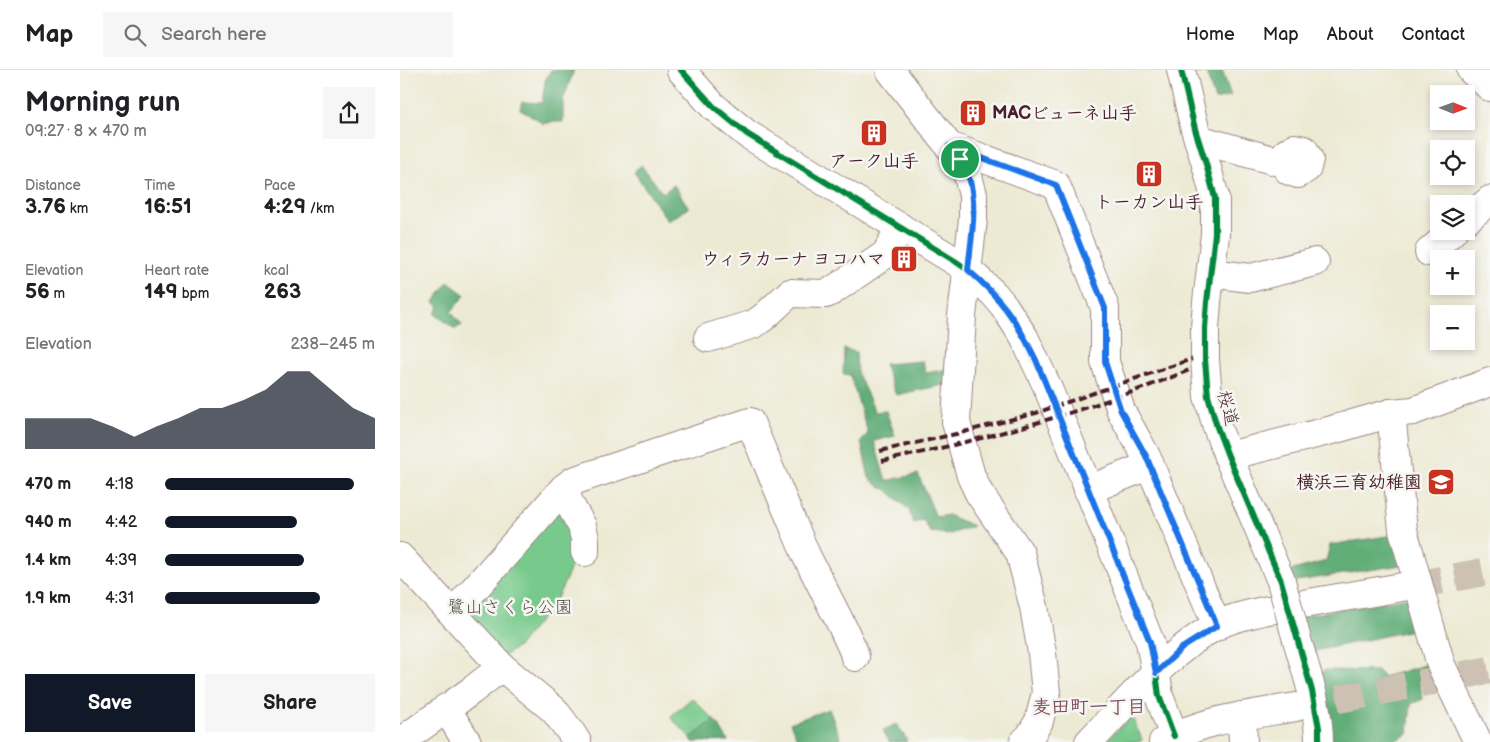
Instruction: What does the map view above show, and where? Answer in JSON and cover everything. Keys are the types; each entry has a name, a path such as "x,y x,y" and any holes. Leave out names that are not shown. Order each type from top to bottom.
{"street":[{"path":"681,70 713,106 747,134 968,270 1004,306 1024,337 1047,386 1150,642 1168,739 1197,726 1220,720 1243,729 1296,707"},
{"path":"890,70 960,159 967,172 973,195 973,219 961,326 956,422 971,476 979,493 1020,553 1034,607 1042,653 1046,693 1039,721 1024,742"},
{"name":"桜道","path":"1181,70 1215,198 1215,234 1205,328 1207,387 1210,406 1228,456 1281,581 1312,691 1319,728 1319,742"},
{"path":"1471,70 1490,87"},
{"path":"1198,139 1283,163"},
{"path":"949,146 1056,185 1105,308 1105,362 1121,411 1150,465 1217,626"},
{"path":"1475,212 1490,200"},
{"path":"708,338 754,324 764,318 790,293 826,294 832,291 886,254 900,227"},
{"path":"1429,252 1443,240"},
{"path":"1211,273 1250,278 1315,262"},
{"path":"1228,456 1392,413 1413,411 1490,382"},
{"path":"1392,413 1403,530 1441,666 1478,742"},
{"path":"453,613 564,488 573,481 750,422 806,555 842,626 855,657"},
{"path":"1088,490 1150,465"},
{"path":"564,488 570,505 582,526 585,552"},
{"path":"400,557 502,667 554,710 577,742"},
{"path":"1089,742 1182,648 1217,626 1239,617 1263,611 1414,585"},
{"path":"400,742 502,667"},
{"path":"446,708 467,742"}],"green space":[{"path":"551,70 574,70 563,100 563,122 542,124 520,109 522,102 542,103 545,81"},
{"path":"1192,70 1222,70 1231,96 1215,100 1206,72 1193,74"},
{"path":"641,165 663,193 674,185 689,208 668,221 634,172"},
{"path":"448,282 465,295 451,312 462,325 455,329 435,314 439,307 434,302"},
{"path":"844,349 856,352 857,372 875,412 886,411 895,436 874,441 886,481 918,474 936,517 948,515 973,526 947,535 930,532 923,520 913,523 909,510 886,489 881,488 869,478 861,442 868,433 850,375 843,374"},
{"path":"923,361 925,373 949,369 948,384 896,395 884,364"},
{"name":"鷺山さくら公園","path":"566,507 576,553 567,577 556,600 519,646 502,657 464,617 546,517"},
{"path":"1400,534 1408,564 1290,582 1286,572 1326,561 1330,545"},
{"path":"1416,596 1421,613 1412,630 1306,653 1297,617"},
{"path":"1435,662 1439,674 1419,680 1423,699 1411,704 1408,734 1392,742 1325,739 1315,681 1324,670 1377,671 1384,677"},
{"path":"692,698 714,720 691,738 670,717"},
{"path":"829,709 842,742 799,742 790,723"},
{"path":"1132,716 1142,740 1138,742 1105,742"},
{"path":"714,720 728,741 693,742 691,738"},
{"path":"896,724 907,742 889,742 883,730"}],"tunnel":[{"path":"1414,585 1490,571"},
{"path":"1296,707 1490,670"}],"railway":[{"path":"880,451 1036,413 1192,359"},
{"path":"882,461 961,443 1039,422 1116,398 1192,369"}],"cycle path":[{"path":"681,70 713,106 747,134 955,261 968,270 1004,306 1024,337 1047,386 1150,642 1159,696 1174,736"},
{"path":"1181,70 1195,129 1215,198 1215,234 1205,328 1208,396 1228,456 1281,581 1312,691 1319,728 1319,742"}],"place":[{"name":"MACビューネ山手","path":"973,113"},
{"name":"アーク山手","path":"874,133"},
{"name":"トーカン山手","path":"1149,174"},
{"name":"ウィラカーナ ヨコハマ","path":"904,259"},
{"name":"横浜三育幼稚園","path":"1441,482"}],"district":[{"name":"麦田町一丁目","path":"1089,706"}],"route":[{"path":"949,146 1056,185 1105,308 1105,362 1121,411 1146,456 1217,626 1182,648 1156,673 1150,642 1036,360 1004,306 968,270 973,219 973,195 967,172 960,159 949,146"}]}
